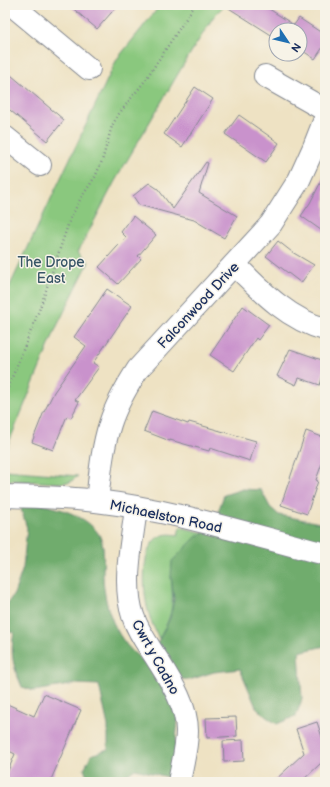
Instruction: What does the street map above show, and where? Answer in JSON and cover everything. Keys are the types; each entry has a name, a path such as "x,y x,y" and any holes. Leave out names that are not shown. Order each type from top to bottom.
{"street":[{"path":"12,5 89,69"},
{"path":"265,76 325,110"},
{"name":"Falconwood Drive","path":"97,501 105,439 128,384 138,369 268,229 285,205 299,180 325,119"},
{"path":"5,137 40,165"},
{"path":"235,265 281,307 295,316 325,329"},
{"name":"Michaelston Road","path":"5,496 97,501 175,515 325,554"},
{"name":"Cwrt y Cadno","path":"136,508 129,568 128,585 130,601 133,616 141,634 172,684 185,717 187,730 186,745 179,782"}],"path":[{"path":"5,395 40,308 70,219 81,198 95,177 102,161 112,126 118,115 144,82 195,5"}],"green space":[{"name":"The Drope East","path":"154,5 225,5 214,16 185,62 115,181 78,252 89,262 57,326 5,452 5,296 117,59 158,8"},
{"path":"5,470 78,476 70,482 59,483 5,480"},
{"path":"243,489 261,490 270,507 279,515 325,524 325,646 299,652 302,699 296,716 277,724 265,716 256,707 240,669 214,672 189,680 178,678 178,720 172,778 135,769 117,782 89,782 84,769 91,755 108,749 108,726 99,685 75,684 34,691 22,687 16,673 12,654 14,632 5,633 5,607 14,594 23,568 27,528 21,509 27,502 46,505 66,511 84,520 98,533 101,537 103,548 104,589 111,616 116,628 132,651 142,660 154,667 157,644 170,618 174,599 171,577 172,561 196,537 212,529 224,495"},
{"path":"180,527 204,533 171,577 172,602 170,616 159,639 151,621 145,596 145,563 148,552 157,538 170,534 178,535"}],"building":[{"path":"69,5 118,5 97,29"},
{"path":"224,5 263,5 289,22 268,22 268,33"},
{"path":"299,18 305,22 296,22"},
{"path":"308,24 325,35 325,44 315,59 308,54"},
{"path":"5,70 64,120 47,141 5,106"},
{"path":"195,87 213,99 182,147 164,134"},
{"path":"239,115 279,143 266,162 225,134"},
{"path":"206,162 208,163 199,193 237,216 224,238 194,220 139,205 133,196 149,183 158,189 173,209"},
{"path":"325,174 325,233 301,216 310,203"},
{"path":"133,216 156,235 138,256 141,259 118,284 99,267 126,237 121,232"},
{"path":"278,241 292,252 314,265 301,283 266,256"},
{"path":"107,289 132,306 93,363 99,367 75,400 79,402 71,418 67,416 53,450 32,442 43,414 54,392 86,346 74,337"},
{"path":"243,306 269,325 258,340 256,338 234,371 210,355"},
{"path":"290,349 325,361 325,368 320,385 299,378 296,385 277,376"},
{"path":"152,411 188,424 189,422 256,441 250,461 210,448 209,451 170,441 144,431"},
{"path":"306,431 325,438 325,455 316,480 318,481 307,514 281,505"},
{"path":"44,694 81,710 50,782 5,782 5,778 15,754 5,749 5,703 34,716"},
{"path":"236,717 237,736 207,738 206,718"},
{"path":"317,722 325,746 325,761 301,782 273,782 304,753 296,729"},
{"path":"243,740 244,761 224,762 223,741"}]}
